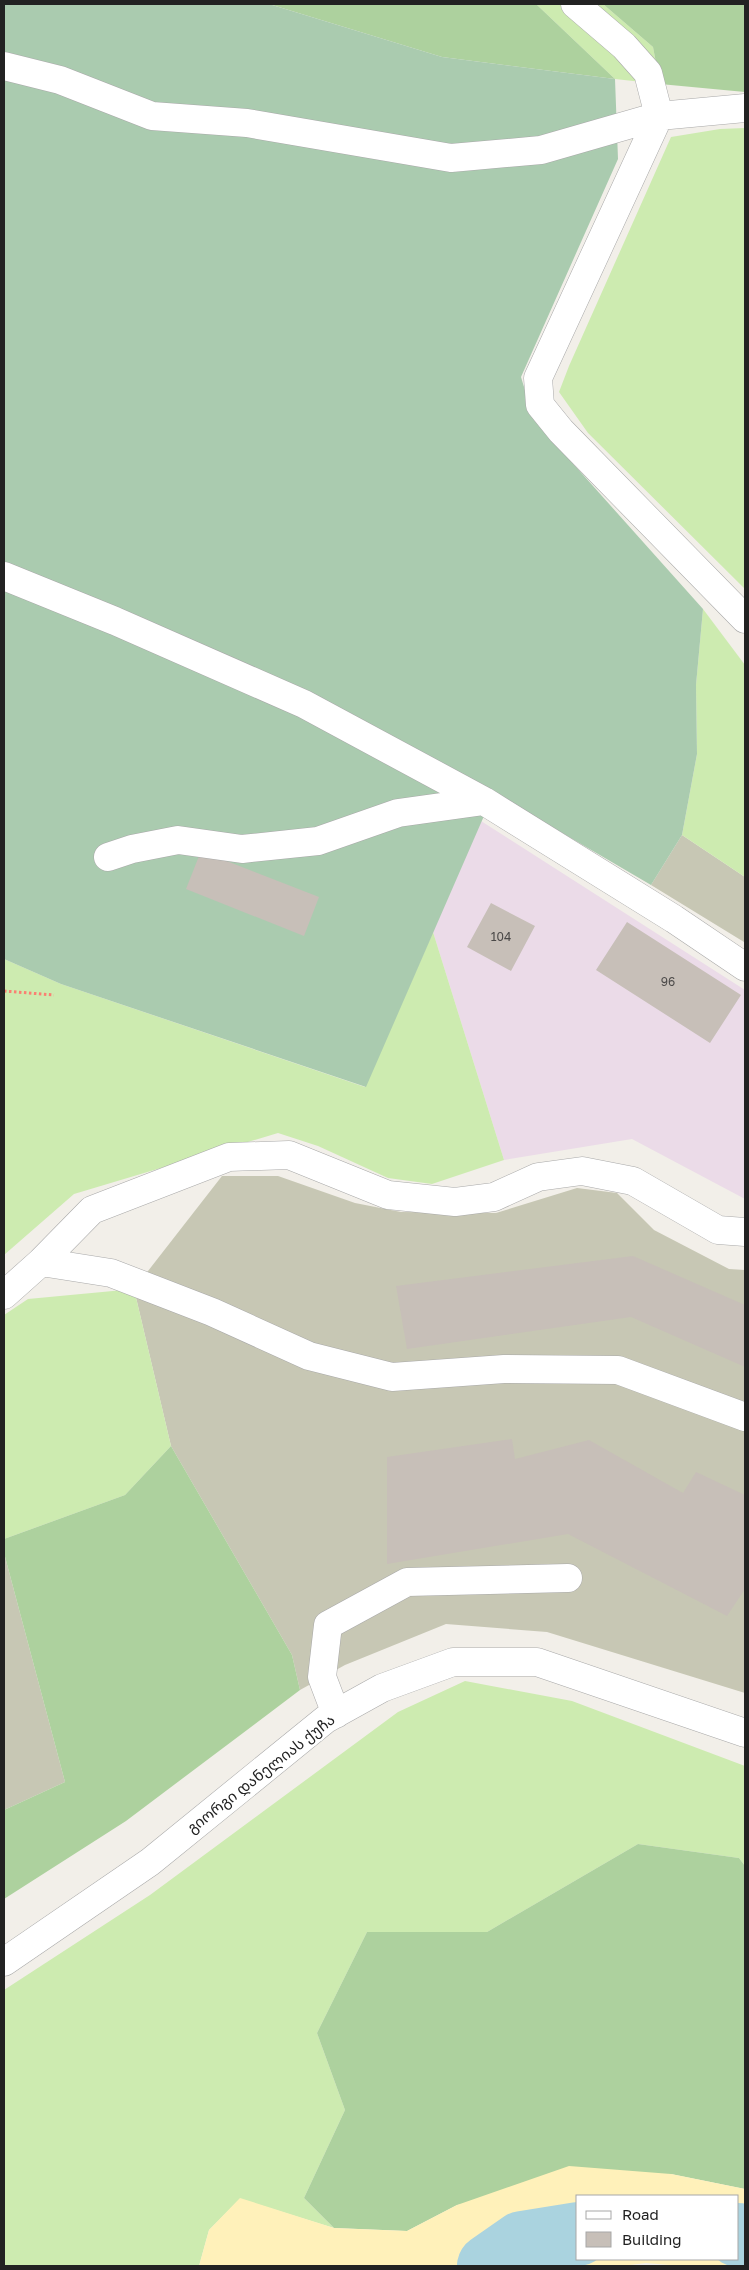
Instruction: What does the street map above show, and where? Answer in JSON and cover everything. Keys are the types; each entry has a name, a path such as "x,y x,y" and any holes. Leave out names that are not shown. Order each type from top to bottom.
{"street":[{"path":"575,4 624,46 648,73 659,116 538,378 540,405 561,430 745,619"},
{"path":"4,66 60,80 152,116 247,123 451,158 541,150 659,116 745,108"},
{"path":"4,576 115,621 304,704 484,801 674,919 745,967"},
{"path":"108,857 132,849 178,840 242,849 318,841 398,813 484,801"},
{"path":"4,1295 41,1262 92,1210 229,1157 289,1155 388,1195 455,1202 494,1197 538,1177 582,1171 633,1181 718,1230 745,1232"},
{"path":"41,1262 111,1273 212,1312 309,1356 392,1377 504,1369 618,1370 745,1417"},
{"path":"336,1714 322,1677 328,1625 407,1582 568,1578"},
{"name":"გიორგი დანელიას ქუჩა","path":"4,1962 150,1862 326,1720 382,1688 453,1662 537,1662 745,1733"}],"path":[{"path":"4,991 54,995"}],"shaded area":[{"path":"481,821 745,990 745,1199 632,1139 504,1160 433,932"},
{"path":"682,835 745,877 744,942 651,885"},
{"path":"222,1176 278,1176 355,1203 401,1212 496,1213 577,1188 617,1193 654,1230 729,1269 745,1270 745,1693 547,1632 446,1624 345,1665 300,1690 292,1655 171,1446 134,1289"},
{"path":"4,1553 65,1782 4,1810"}],"green space":[{"path":"4,4 269,4 442,57 615,79 618,159 521,377 534,420 703,609 696,685 697,754 682,835 651,885 494,793 366,1087 61,984 4,959"},
{"path":"269,4 536,4 615,79 442,57"},
{"path":"536,4 603,4 653,47 660,84 615,79"},
{"path":"603,4 745,4 745,92 660,84 653,47"},
{"path":"745,128 745,589 588,433 559,392 671,137 720,129"},
{"path":"703,609 745,665 745,877 682,835 697,754 696,685"},
{"path":"433,932 504,1160 432,1184 388,1178 318,1146 278,1133 74,1194 4,1255 4,959 61,984 365,1087"},
{"path":"134,1289 171,1446 125,1495 4,1539 4,1315 28,1299"},
{"path":"171,1446 292,1655 300,1690 126,1821 4,1899 4,1810 65,1782 4,1553 4,1539 125,1495"},
{"path":"465,1681 572,1701 745,1766 745,1866 739,1858 638,1844 487,1932 367,1932 317,2033 345,2110 304,2198 334,2228 240,2199 209,2230 199,2266 4,2266 4,1990 150,1895 398,1712"},
{"path":"638,1844 739,1858 745,1866 745,2189 671,2174 457,2205 407,2231 334,2228 304,2198 345,2110 317,2033 367,1932 487,1932"}],"sand":[{"path":"569,2166 671,2174 745,2189 745,2266 681,2266 646,2263 622,2266 199,2266 209,2230 240,2198 334,2228 407,2231 457,2205"}],"building":[{"path":"201,851 319,897 304,936 186,889"},
{"path":"491,903 535,926 511,971 467,947"},
{"path":"627,922 741,995 710,1043 596,970"},
{"path":"633,1256 745,1305 745,1367 631,1317 407,1349 396,1286"},
{"path":"512,1439 515,1459 589,1440 683,1493 696,1472 745,1495 745,1589 727,1616 568,1534 387,1564 387,1457"}],"waterway":[{"path":"489,2266 522,2243 576,2234"},
{"path":"739,2235 745,2236"}]}
